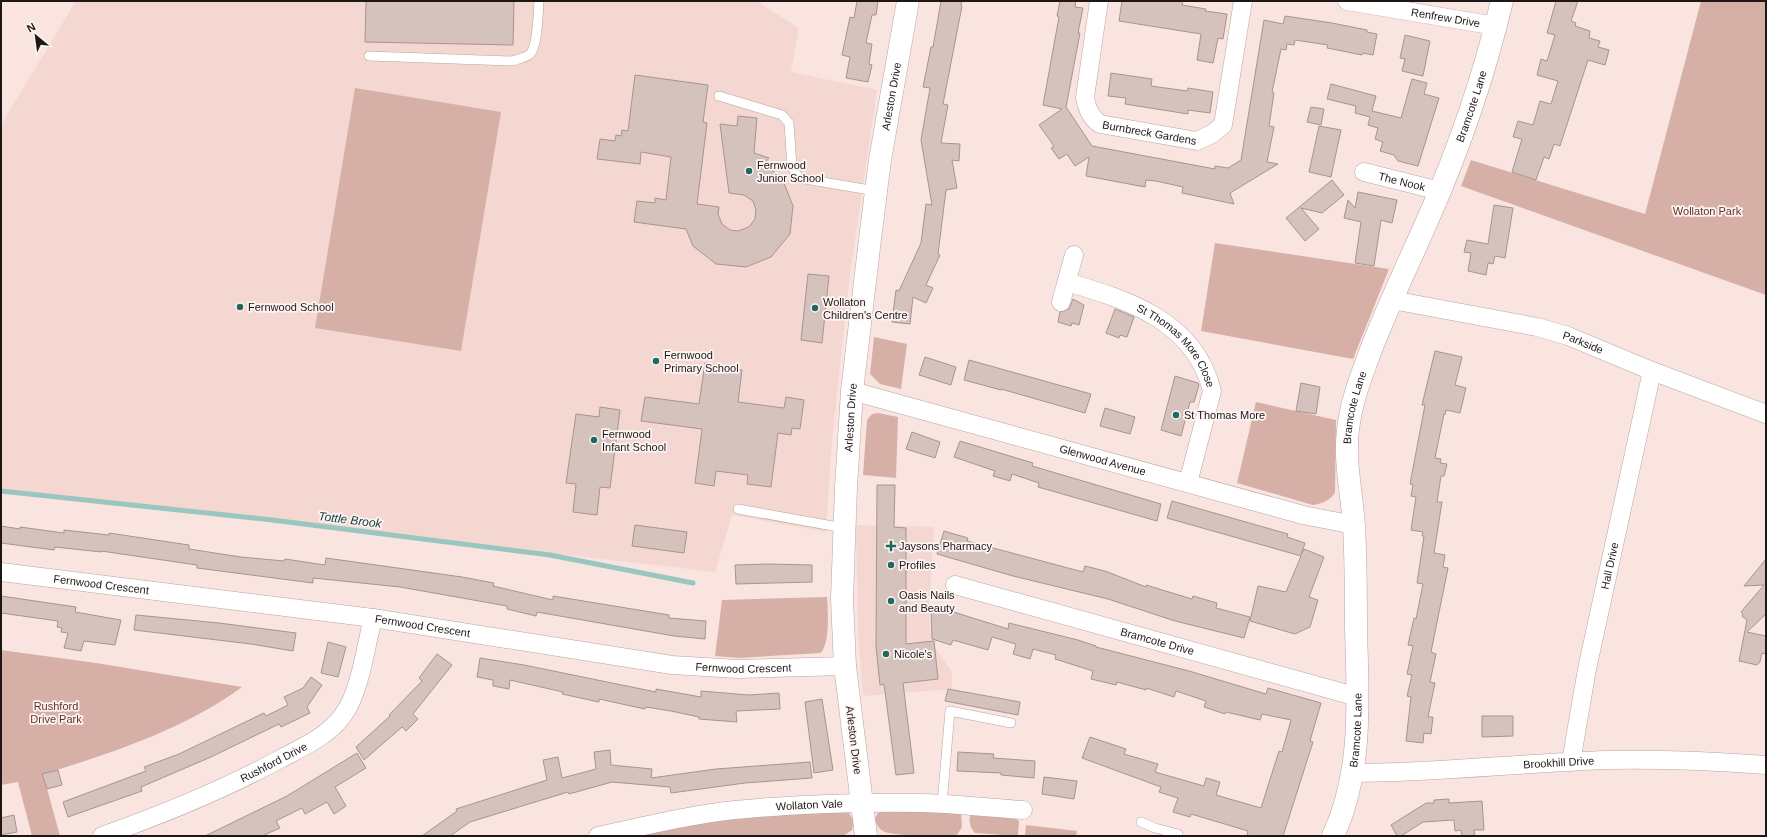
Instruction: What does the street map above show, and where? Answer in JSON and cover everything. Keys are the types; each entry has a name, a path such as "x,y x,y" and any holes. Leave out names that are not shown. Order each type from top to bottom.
{"street":[{"name":"Arleston Drive","path":"866,836 845,666 842,599 844,528 852,391 876,191 908,1"},
{"name":"Burnbreck Gardens","path":"1099,1 1085,97 1086,106 1094,120 1100,124 1197,141 1212,134 1223,125 1243,1"},
{"name":"Renfrew Drive","path":"1347,1 1496,26"},
{"name":"Bramcote Lane","path":"1333,836 1344,808 1352,773 1357,732 1358,697 1354,525 1347,457 1347,432 1350,414 1359,383 1392,300 1440,191 1477,92 1502,1"},
{"name":"The Nook","path":"1364,172 1440,191"},
{"path":"1061,302 1074,255"},
{"name":"St Thomas More Close","path":"1067,282 1108,294 1166,322 1185,339 1201,364 1208,376 1212,391 1188,483"},
{"name":"Parkside","path":"1392,300 1537,327 1568,336 1652,371 1766,414"},
{"name":"Hall Drive","path":"1571,762 1587,669 1652,371"},
{"name":"Glenwood Avenue","path":"852,391 1303,515 1354,525"},
{"name":"Fernwood Crescent","path":"1,572 373,618 672,665 738,669 845,666"},
{"name":"Bramcote Drive","path":"956,585 1358,697"},
{"name":"Rushford Drive","path":"102,836 175,809 220,790 328,731 338,722 353,696 373,618"},
{"name":"Brookhill Drive","path":"1352,773 1389,773 1571,762 1703,761 1766,765"},
{"name":"Wollaton Vale","path":"598,836 689,817 735,810 862,803 942,804 1023,810"}],"lane":[{"path":"369,56 512,61 531,53 535,43 539,1"},
{"path":"719,96 782,115 790,123 792,167 799,178 876,191"},
{"path":"738,509 844,528"},
{"path":"942,804 950,711 1011,723"},
{"path":"1141,822 1154,832 1178,834"}],"shaded area":[{"path":"74,1 756,1 799,28 791,72 877,90 849,281 832,440 826,532 732,515 715,572 1,489 1,125 73,6"},
{"path":"856,525 934,527 929,612 930,633 936,649 952,672 952,689 863,696 858,631"}],"green space":[{"name":"Wollaton Park","path":"1701,1 1766,1 1766,295 1461,186 1471,160 1645,214"},
{"path":"355,88 501,112 461,351 315,328"},
{"path":"1215,243 1389,269 1353,359 1201,331"},
{"path":"874,337 907,344 901,389 880,384 870,374"},
{"path":"1256,402 1336,420 1335,493 1328,500 1313,505 1237,483"},
{"path":"878,413 898,417 896,478 863,475 867,420 872,414"},
{"path":"827,597 827,636 823,649 820,653 739,658 715,656 722,600"},
{"name":"Rushford Drive Park","path":"1,650 96,663 242,687 220,702 172,728 120,749 43,774 60,836 32,836 18,782 1,785"},
{"path":"888,810 961,813 962,827 957,835 892,834 881,830 875,818 878,813"},
{"path":"844,811 849,813 854,821 852,830 843,836 632,836 723,819"},
{"path":"971,814 1015,818 1019,821 1018,836 975,833 970,824"},
{"path":"1026,825 1077,831 1076,836 1025,836"}],"building":[{"path":"366,1 514,1 513,45 365,42"},
{"path":"857,1 878,1 876,15 872,15 866,43 872,44 869,64 872,65 868,82 846,78 850,57 842,55 850,17 854,18"},
{"path":"941,1 962,1 943,104 948,105 941,143 960,144 959,161 952,160 957,188 946,190 938,254 940,255 926,285 933,288 926,303 913,297 910,324 892,322 896,290 899,291 921,243 926,204 932,205 921,140 930,88 923,87 931,47 933,47"},
{"path":"1060,1 1076,1 1075,7 1083,8 1078,33 1080,33 1066,107 1092,146 1215,169 1215,166 1228,168 1241,160 1264,20 1283,24 1285,16 1332,23 1367,30 1367,32 1377,34 1373,55 1363,53 1362,55 1327,48 1328,45 1295,40 1294,45 1287,44 1286,50 1281,49 1272,92 1274,93 1269,126 1274,127 1267,162 1278,164 1230,193 1234,204 1182,193 1183,187 1156,181 1146,180 1145,187 1086,176 1089,157 1075,166 1067,154 1059,159 1051,148 1054,146 1039,125 1062,109 1043,105 1059,17 1057,16"},
{"path":"1122,1 1183,1 1182,5 1206,9 1205,11 1227,14 1223,39 1218,38 1213,63 1197,60 1201,34 1119,21"},
{"path":"1556,1 1578,1 1571,21 1576,23 1575,26 1590,31 1589,38 1600,41 1598,47 1609,50 1605,65 1588,60 1560,146 1554,144 1549,159 1544,157 1536,180 1512,172 1522,139 1513,137 1518,121 1533,125 1540,101 1551,104 1558,81 1537,75 1541,59 1547,61 1555,35 1547,33"},
{"path":"1405,35 1430,41 1423,76 1402,71 1405,59 1400,58"},
{"path":"1111,73 1152,79 1151,86 1187,91 1188,88 1213,92 1210,113 1188,110 1188,114 1125,104 1126,98 1108,96"},
{"name":"Fernwood Junior School","path":"635,75 708,85 703,122 707,123 697,204 719,207 718,214 722,224 730,230 738,231 749,227 755,219 756,210 753,201 744,195 729,193 720,124 737,126 738,116 757,118 754,153 769,158 764,164 782,178 793,206 790,234 771,257 746,267 716,264 693,246 686,229 634,222 637,201 655,203 655,198 666,200 671,157 641,152 640,164 597,159 600,139 615,141 616,135 621,136 622,130 628,131"},
{"path":"1412,79 1427,83 1424,94 1439,98 1418,166 1398,161 1394,155 1380,151 1383,142 1375,139 1378,128 1368,125 1370,117 1355,113 1356,106 1327,99 1331,84 1376,96 1372,111 1401,118"},
{"path":"1311,107 1324,109 1321,125 1307,122"},
{"path":"1319,126 1341,130 1331,177 1309,172"},
{"path":"1332,180 1344,195 1322,213 1301,208 1319,229 1305,241 1286,218"},
{"path":"1358,192 1397,200 1392,223 1381,220 1374,266 1355,263 1361,222 1344,218 1348,200 1355,208"},
{"path":"1494,205 1513,208 1505,258 1495,256 1493,264 1488,263 1486,275 1468,271 1471,253 1464,252 1467,240 1488,244"},
{"name":"Wollaton Children's Centre","path":"808,274 829,276 822,343 801,340"},
{"path":"1073,299 1084,305 1079,325 1072,323 1071,326 1058,322 1060,312 1069,309"},
{"path":"1115,309 1134,317 1127,337 1120,335 1119,338 1106,333"},
{"path":"1435,351 1462,357 1455,385 1466,388 1460,413 1446,410 1445,415 1444,414 1435,458 1441,459 1440,463 1447,464 1444,476 1441,476 1437,502 1442,502 1434,553 1445,555 1443,567 1448,568 1431,652 1436,654 1430,682 1435,683 1428,717 1433,717 1431,734 1424,733 1423,743 1406,741 1411,697 1407,696 1412,675 1407,674 1413,646 1408,645 1414,618 1416,619 1423,584 1417,583 1424,536 1422,536 1423,532 1411,530 1416,497 1411,496 1413,485 1410,484 1425,405 1422,405"},
{"path":"925,357 956,367 951,385 919,375"},
{"path":"969,360 1091,394 1085,413 964,380"},
{"name":"Fernwood Infant School","path":"705,363 742,370 738,402 784,408 786,397 804,400 800,429 792,428 791,435 778,433 771,487 747,484 748,475 716,471 714,486 695,483 702,429 641,421 645,397 699,404"},
{"name":"St Thomas More","path":"1175,376 1198,383 1199,385 1194,402 1190,402 1181,436 1161,430"},
{"path":"1301,383 1320,387 1316,414 1296,411"},
{"path":"600,407 620,410 610,488 600,487 597,515 573,512 576,484 566,483 576,414 599,417"},
{"path":"1105,408 1135,417 1130,434 1100,426"},
{"path":"912,432 940,442 935,458 906,449"},
{"path":"960,441 1033,463 1032,466 1161,504 1157,521 1038,487 1039,483 1012,474 1010,481 993,476 995,471 954,457"},
{"path":"877,485 895,485 894,527 906,528 906,644 934,641 938,679 903,683 914,773 896,775 884,684 880,685 876,646"},
{"path":"1172,501 1288,534 1287,537 1305,543 1301,555 1304,549 1324,557 1309,597 1318,600 1310,627 1295,634 1250,621 1258,586 1286,592 1301,556 1167,518"},
{"path":"635,525 687,532 684,553 632,546"},
{"path":"1,526 64,533 64,530 109,535 109,533 189,545 189,549 241,557 284,561 285,559 325,565 326,558 462,577 494,583 493,586 553,600 553,596 669,615 669,618 706,621 705,639 674,636 537,612 536,616 507,609 507,606 400,587 313,578 313,583 197,568 197,565 101,551 55,547 54,550 1,543"},
{"path":"944,531 968,538 967,541 1083,572 1085,566 1105,571 1146,587 1146,585 1192,599 1193,596 1217,603 1216,608 1250,617 1244,638 1175,621 1108,599 1013,576 937,554"},
{"path":"1766,559 1766,614 1747,632 1766,636 1766,654 1762,653 1760,662 1757,665 1739,661 1747,620 1742,616 1743,614 1741,612 1764,585 1744,586"},
{"path":"735,565 812,565 812,582 736,584"},
{"path":"1,596 76,607 75,612 121,620 115,645 84,641 81,651 64,648 68,633 61,632 62,628 57,627 58,621 1,613"},
{"path":"944,609 1008,629 1009,623 1078,640 1096,647 1189,671 1266,694 1268,688 1321,703 1310,741 1313,742 1283,836 1247,836 1248,831 1191,814 1190,817 1173,812 1178,798 1159,792 1161,787 1082,758 1090,737 1126,749 1124,754 1158,764 1155,772 1204,786 1206,778 1220,782 1216,795 1261,808 1279,751 1282,752 1291,720 1262,714 1260,720 1226,712 1225,714 1204,707 1206,701 1176,691 1174,697 1146,688 1146,690 1117,682 1116,685 1091,679 1093,671 1055,659 1056,655 1033,649 1030,659 1013,654 1016,644 992,637 988,650 953,640 951,645 932,639 931,610 943,613"},
{"path":"136,615 219,623 296,633 293,651 251,644 134,630"},
{"path":"328,642 346,647 338,677 321,673"},
{"path":"437,654 452,665 413,714 418,719 406,731 402,727 364,760 356,747 390,716 389,715 422,681 419,678"},
{"path":"480,658 524,665 656,692 656,689 701,697 701,691 749,695 779,693 780,709 736,711 737,722 699,719 699,717 671,711 646,707 645,709 599,699 599,702 510,680 509,689 493,686 493,680 477,677"},
{"path":"311,677 322,685 307,707 310,713 281,727 279,724 211,757 141,787 142,791 68,817 63,802 146,771 144,767 179,754 264,713 266,716 288,705 284,697 303,688"},
{"path":"948,689 1020,702 1018,715 945,701"},
{"path":"822,699 833,770 814,773 805,702"},
{"path":"1482,716 1513,716 1513,736 1482,737"},
{"path":"610,750 611,765 652,769 651,778 716,769 810,762 812,778 745,783 671,793 670,787 612,782 569,794 568,792 470,822 450,836 422,836 457,811 456,809 547,780 543,760 558,757 562,778 596,769 594,752"},
{"path":"958,752 994,754 993,758 1035,761 1034,778 1001,775 1001,773 957,771"},
{"path":"357,753 366,768 335,787 346,806 334,814 327,802 305,814 302,808 276,821 280,828 262,836 205,836 287,796"},
{"path":"58,770 62,785 47,789 42,774"},
{"path":"1044,777 1077,781 1074,799 1042,794"},
{"path":"1449,799 1449,803 1482,801 1484,830 1474,830 1475,836 1462,836 1461,830 1455,831 1454,820 1423,822 1401,836 1397,836 1391,825 1426,803 1434,803 1434,800"},
{"path":"14,815 17,832 1,835 1,818"}],"waterway":[{"name":"Tottle Brook","path":"1,491 272,520 550,555 693,583"}],"place":[{"name":"Fernwood Junior School","path":"749,171"},
{"name":"Fernwood School","path":"240,307"},
{"name":"Wollaton Children's Centre","path":"815,308"},
{"name":"Fernwood Primary School","path":"656,361"},
{"name":"St Thomas More","path":"1176,415"},
{"name":"Fernwood Infant School","path":"594,440"},
{"name":"Jaysons Pharmacy","path":"891,546"},
{"name":"Profiles","path":"891,565"},
{"name":"Oasis Nails and Beauty","path":"891,601"},
{"name":"Nicole's","path":"886,654"}]}
